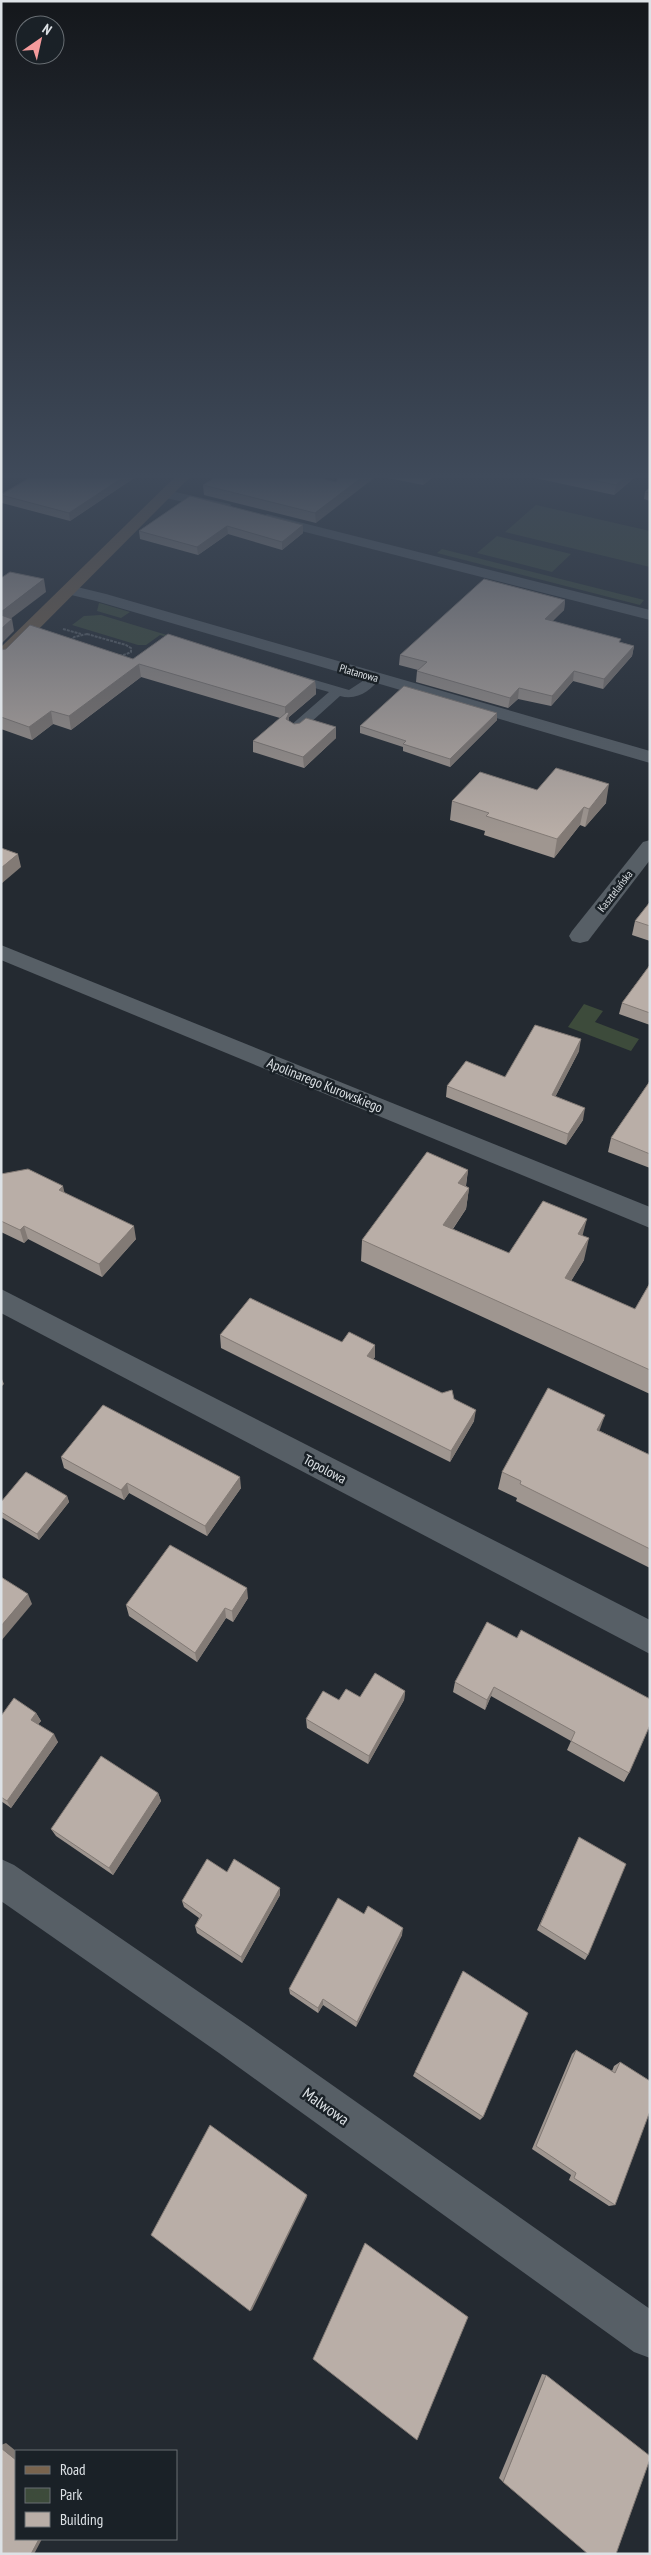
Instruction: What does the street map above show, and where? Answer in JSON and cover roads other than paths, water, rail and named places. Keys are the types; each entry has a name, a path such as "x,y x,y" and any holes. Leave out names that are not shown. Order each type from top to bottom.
{"street":[{"path":"1,657 62,597"},
{"name":"Platanowa","path":"94,597 650,757"},
{"path":"580,597 650,615"},
{"name":"Kasztelańska","path":"580,936 650,846"},
{"name":"Apolinarego Kurowskiego","path":"1,952 650,1218"},
{"name":"Topolowa","path":"1,1300 650,1638"},
{"name":"Malwowa","path":"1,1878 233,2039 650,2336"}],"lane":[{"path":"282,675 338,691 356,694 375,677"},
{"path":"295,729 338,691"}]}
